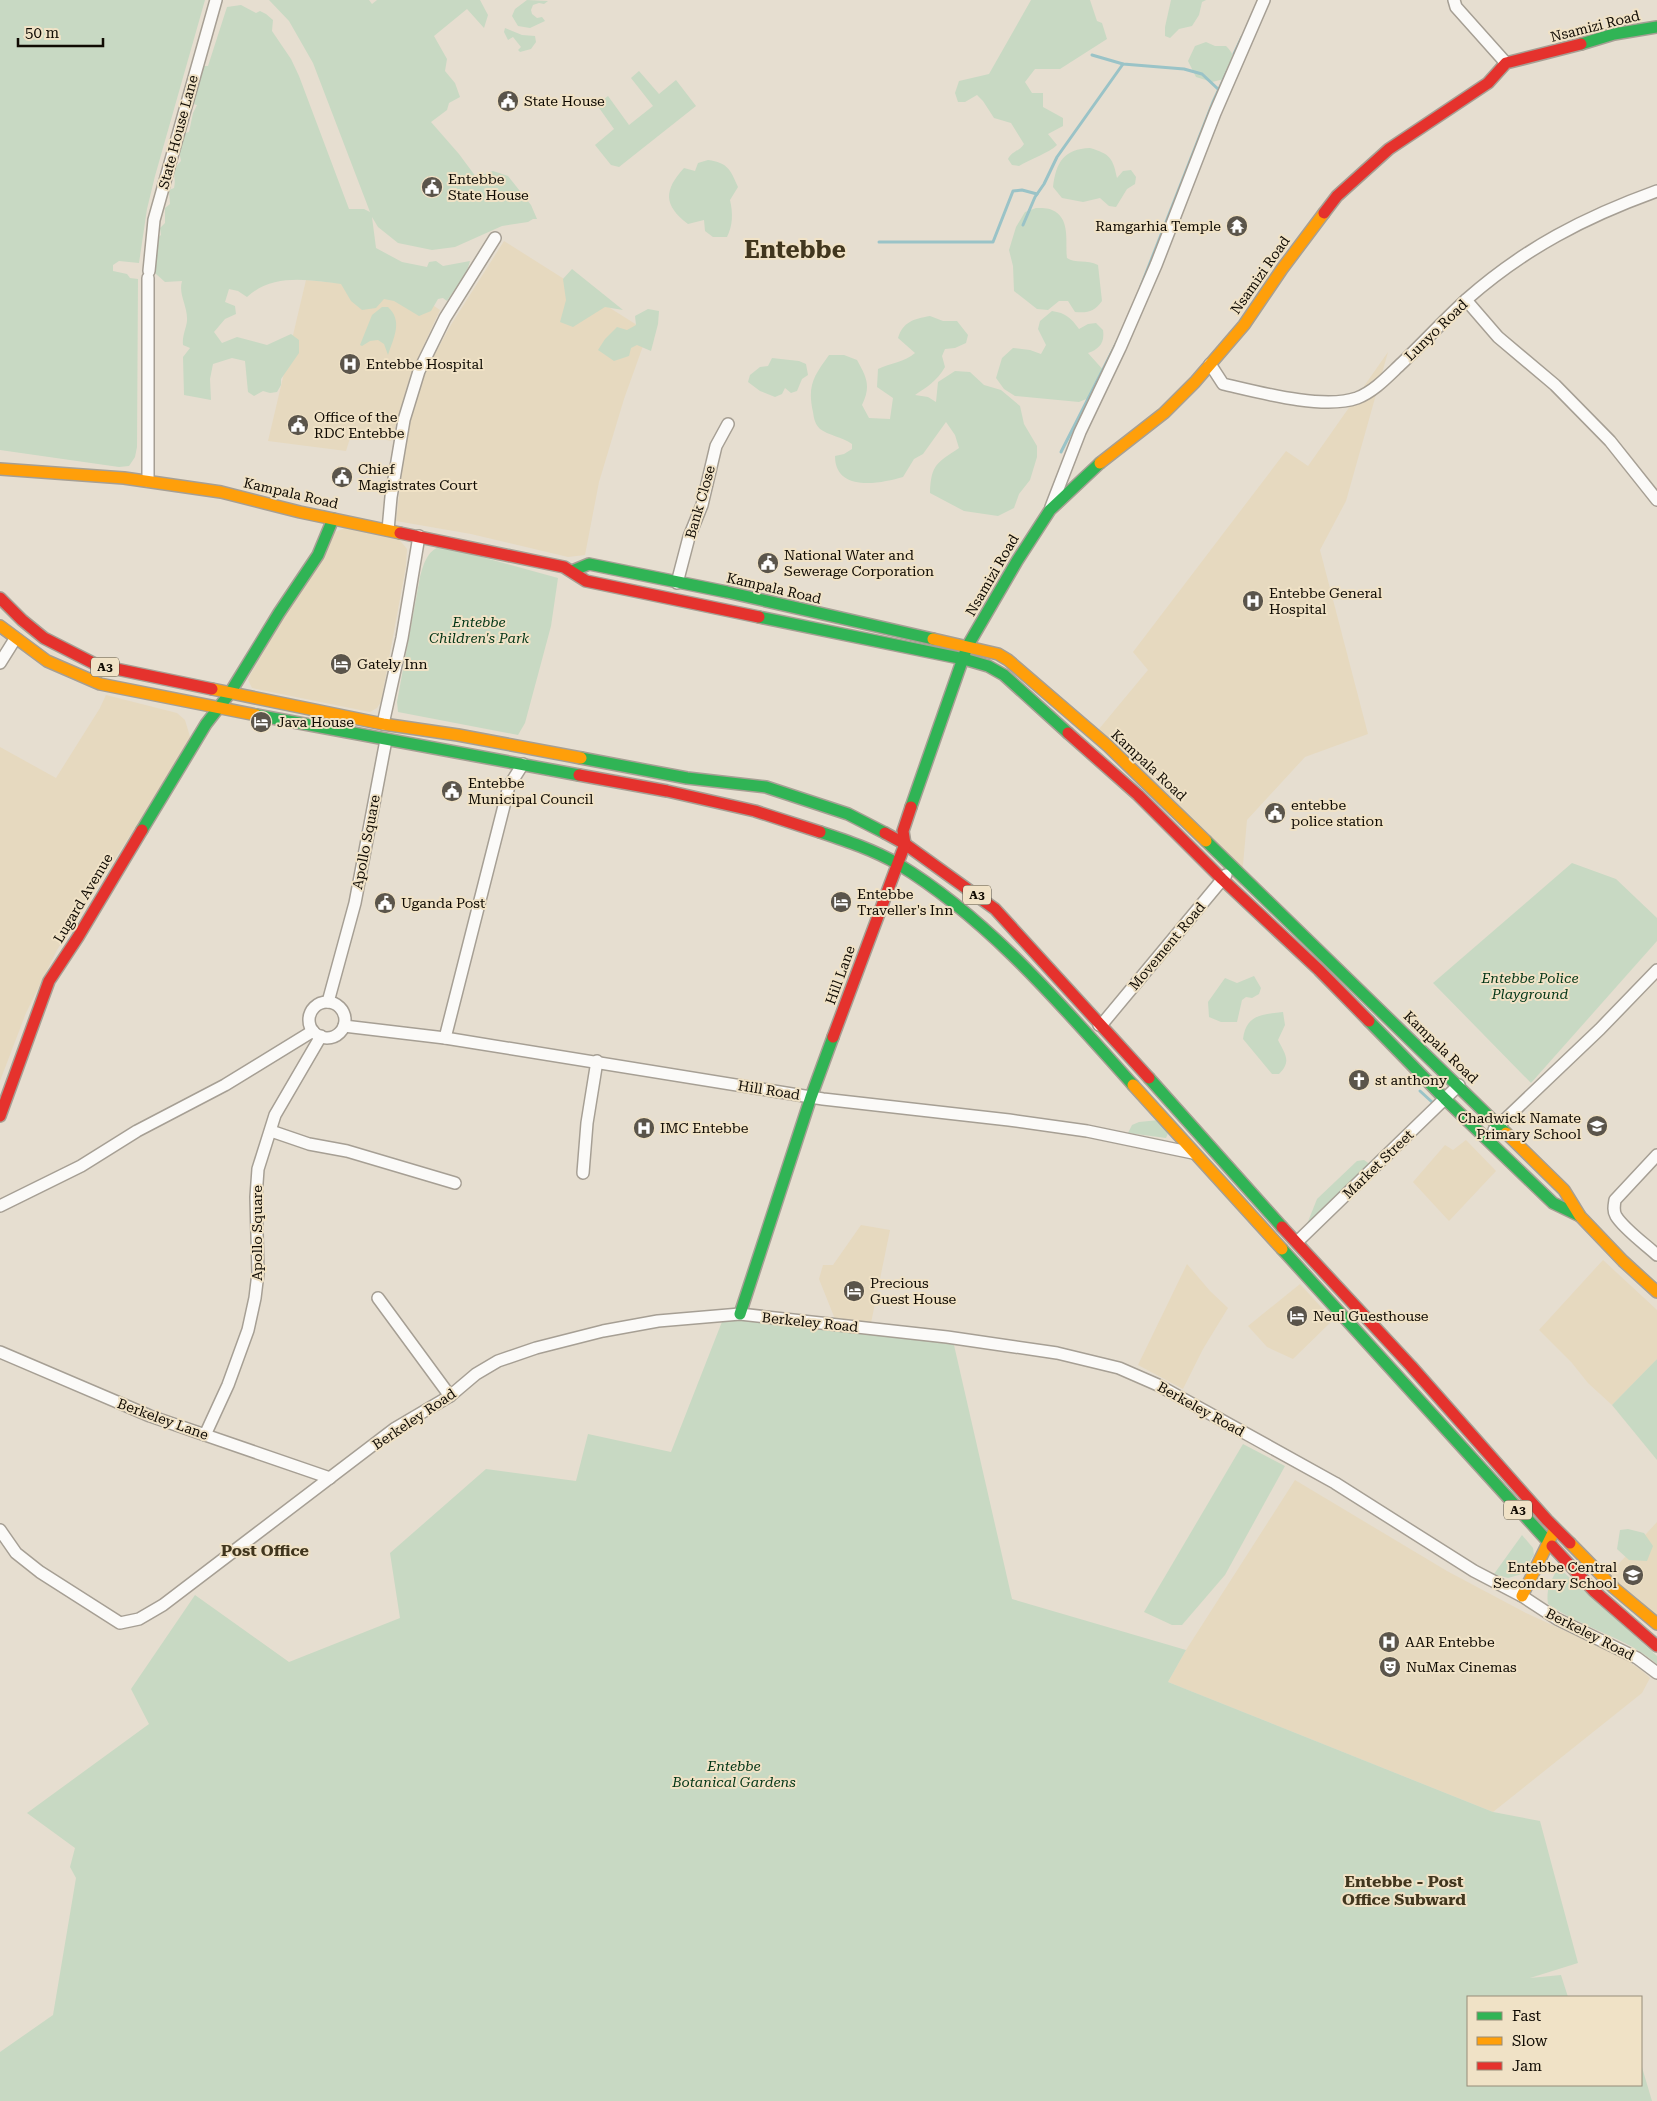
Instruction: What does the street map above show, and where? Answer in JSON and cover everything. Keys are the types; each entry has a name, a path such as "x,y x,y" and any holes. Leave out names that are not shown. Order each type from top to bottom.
{"main road":[{"name":"Nsamizi Road","path":"967,647 1021,554 1050,510 1102,461 1164,413 1210,364 1244,325 1282,269 1337,196 1365,169 1389,149 1488,83 1506,63 1556,52 1614,34 1657,27"},
{"name":"Kampala Road","path":"0,469 80,473 220,492 333,519 564,567 586,581 964,659 988,666 1004,675 1097,757 1222,880 1319,970 1445,1099 1553,1203 1580,1216"},
{"path":"230,693 279,613 318,555 333,519"},
{"name":"Kampala Road","path":"572,571 589,564 727,592 998,654 1008,660 1108,746 1235,867 1564,1190 1580,1216 1623,1261 1657,1292"},
{"name":"A3","path":"0,598 19,619 41,637 97,665 383,724 458,735 687,778 766,787 848,814 905,844 995,909 1411,1366 1555,1528 1614,1588 1657,1624"},
{"name":"A3","path":"0,626 47,661 100,684 386,740 667,791 755,811 852,842 897,864 932,888 975,922 1035,977 1548,1542 1594,1591 1657,1646"},
{"name":"Hill Lane","path":"740,1314 811,1097 905,844 903,831 967,647"},
{"name":"Lugard Avenue","path":"0,1116 49,981 78,938 142,828 217,708 230,693"},
{"path":"1097,757 1108,746"},
{"path":"1522,1596 1555,1528"}],"street":[{"name":"State House Lane","path":"148,481 149,274 154,220 216,0"},
{"path":"1050,510 1080,432 1120,348 1156,265 1215,113 1264,0"},
{"path":"1454,0 1456,7 1506,63"},
{"name":"Lunyo Road","path":"1210,364 1223,384 1313,401 1339,401 1357,398 1379,384 1466,300 1503,269 1537,246 1612,207 1657,191"},
{"path":"388,530 391,497 404,420 419,371 445,318 495,238"},
{"path":"1466,300 1498,337 1555,385 1610,441 1657,500"},
{"name":"Bank Close","path":"678,583 689,537 702,505 716,446 728,424"},
{"path":"383,724 402,638 419,536"},
{"path":"0,663 15,639"},
{"name":"Apollo Square","path":"328,1002 355,903 386,740"},
{"path":"445,1038 509,786 522,764"},
{"name":"Movement Road","path":"1099,1025 1104,1023 1222,880 1235,867"},
{"path":"1487,1139 1498,1125 1600,1029 1657,970"},
{"path":"328,1002 339,1007 345,1021 341,1031 326,1037 317,1034 310,1023 312,1010 320,1003 328,1002"},
{"name":"Hill Road","path":"344,1026 445,1038 811,1097 1058,1127 1194,1153"},
{"path":"0,1206 81,1166 137,1131 317,1034"},
{"name":"Apollo Square","path":"205,1435 228,1384 248,1330 255,1298 258,1273 256,1197 258,1169 275,1115 317,1034"},
{"path":"582,1173 587,1124 597,1062"},
{"name":"Market Street","path":"1297,1242 1459,1086"},
{"path":"271,1130 309,1144 347,1151 455,1183"},
{"path":"1657,1155 1615,1200 1614,1207 1615,1215 1621,1222 1657,1254"},
{"path":"378,1298 450,1396"},
{"name":"Berkeley Road","path":"0,1530 16,1553 40,1572 120,1622 130,1622 163,1605 394,1429 450,1396 476,1374 498,1361 536,1348 604,1331 658,1321 740,1314 947,1337 1057,1353 1119,1368 1158,1385 1335,1483 1474,1571 1522,1596 1557,1620 1637,1658 1657,1673"},
{"name":"Berkeley Lane","path":"0,1352 150,1416 330,1478"}],"shaded area":[{"path":"504,241 648,332 624,399 599,482 585,555 568,557 471,534 396,521 410,423 424,374 449,328"},
{"name":"Entebbe Hospital","path":"306,280 358,285 431,304 440,310 411,373 391,441 354,433 351,435 346,451 268,441"},
{"name":"Entebbe General Hospital","path":"1388,352 1346,501 1320,550 1368,734 1305,757 1247,820 1241,887 1099,729 1148,670 1133,652 1286,451 1308,466"},
{"path":"347,527 398,538 407,549 406,566 381,702 377,708 370,712 252,688 248,680 250,675 333,533"},
{"path":"106,695 177,713 185,720 191,740 57,950 26,1013 0,1081 0,747 56,778 100,708"},
{"path":"1466,1140 1496,1171 1449,1221 1413,1182 1445,1145 1453,1150"},
{"path":"861,1225 890,1230 871,1323 835,1319 819,1279 823,1265 833,1265"},
{"path":"1603,1260 1657,1310 1657,1359 1612,1405 1588,1383 1572,1363 1539,1330"},
{"path":"1187,1264 1210,1291 1228,1308 1203,1349 1183,1389 1138,1365"},
{"path":"1300,1284 1333,1320 1293,1359 1267,1347 1248,1326"},
{"path":"1295,1480 1447,1571 1526,1613 1622,1657 1650,1678 1642,1693 1493,1812 1168,1682 1186,1650"},
{"name":"Entebbe Central Secondary School","path":"1657,1522 1657,1622 1603,1581"}],"green space":[{"path":"0,0 205,0 155,176 147,209 139,263 119,261 113,265 113,271 138,279 137,447 135,457 129,466 119,467 0,450"},
{"path":"269,0 369,0 372,4 377,0 480,0 488,15 484,28 467,9 434,36 447,59 445,71 455,83 460,97 449,103 447,110 431,122 476,177 493,171 508,176 531,205 537,219 502,226 455,247 432,250 398,243 378,227 372,217 376,248 402,262 427,267 429,262 436,261 443,266 470,261 464,277 447,301 443,298 438,299 431,311 419,316 394,301 384,299 376,308 362,310 351,301 341,284 304,280 280,281 257,289 247,297 238,291 229,289 225,302 235,306 236,314 225,319 214,332 222,343 237,337 267,345 291,334 299,340 299,353 281,379 281,385 277,392 263,391 254,396 248,392 245,361 232,358 213,364 210,379 211,400 184,395 183,357 190,348 183,345 187,316 181,291 182,281 165,282 147,266 152,243 161,235 160,228 165,223 165,208 170,204 169,190 174,188 174,171 181,161 177,142 182,134 189,132 193,113 197,105 193,104 190,98 201,66 208,66 227,7 241,5 256,13 260,11 273,20 272,31 291,59 299,76 349,209 364,209 370,212 313,63 289,21"},
{"path":"527,0 548,1 544,4 533,5 532,14 537,18 542,17 545,21 530,28 518,26 512,16 515,9"},
{"path":"1031,0 1090,0 1097,21 1102,23 1107,39 1060,69 1035,69 1025,82 1032,93 1043,93 1043,107 1063,118 1063,126 1048,134 1057,145 1019,166 1012,165 1008,159 1024,144 1011,123 994,118 977,95 965,102 958,102 955,93 959,81 989,74"},
{"path":"1171,0 1206,0 1202,2 1199,15 1192,26 1179,29 1170,38 1165,36 1165,27"},
{"path":"505,28 522,35 535,36 536,42 531,49 520,52 518,50 521,47 513,37 508,40 504,32"},
{"path":"1206,42 1215,46 1226,46 1232,55 1232,65 1224,79 1212,82 1196,77 1188,61 1195,46"},
{"path":"639,71 659,94 676,80 696,106 619,167 611,165 595,145 614,129 597,105 608,96 629,125 653,106 631,78"},
{"path":"1090,148 1102,152 1110,158 1117,178 1123,171 1131,170 1136,177 1135,184 1127,189 1116,207 1109,206 1100,198 1083,202 1062,198 1053,187 1056,170 1063,158 1074,151"},
{"path":"708,160 720,163 728,168 738,187 730,200 732,219 727,237 713,237 705,231 704,220 688,224 670,204 670,190 677,176 684,168 695,171 698,163"},
{"path":"1036,208 1052,210 1062,219 1066,231 1067,258 1098,265 1102,301 1093,310 1075,312 1068,301 1059,301 1048,310 1037,309 1014,291 1013,266 1009,250 1016,227 1025,212"},
{"path":"572,269 623,310 605,307 573,327 560,322 566,300 563,279"},
{"path":"382,307 388,307 393,312 396,324 395,336 388,355 384,344 378,340 360,345 372,315"},
{"path":"648,309 659,311 658,324 651,351 637,345 631,348 629,356 614,361 598,350 605,339 617,327 627,330 636,325 635,316"},
{"path":"1052,311 1068,317 1079,329 1088,324 1096,323 1103,330 1102,342 1095,350 1088,353 1105,372 1094,396 1079,402 1015,396 1004,389 996,378 1002,358 1013,348 1030,350 1041,354 1046,345 1038,329 1040,321"},
{"path":"930,316 943,321 957,321 968,335 966,343 955,348 945,349 942,356 945,367 942,372 915,395 928,397 936,402 938,382 955,371 970,372 984,385 1001,390 1020,406 1024,424 1037,446 1037,457 1030,480 1019,494 1014,508 998,516 964,511 930,493 932,476 937,465 959,448 955,435 946,422 923,454 914,459 903,477 882,482 860,483 842,475 837,468 835,456 844,454 852,449 852,444 823,431 815,421 811,403 811,388 819,369 829,355 844,355 857,360 867,382 862,405 869,418 890,419 893,398 877,387 878,369 915,353 898,338 900,333 909,322"},
{"path":"772,358 799,361 806,364 808,375 802,379 797,391 791,393 785,388 782,394 775,397 760,391 748,382 750,375 760,367 768,366"},
{"name":"Entebbe Children's Park","path":"441,546 558,578 551,626 525,723 518,735 398,712 397,702 420,577 429,554"},
{"name":"Entebbe Police Playground","path":"1572,863 1616,879 1657,918 1657,941 1531,1083 1433,983"},
{"path":"1254,976 1261,988 1259,994 1242,1000 1237,1022 1221,1022 1209,1017 1208,1002 1225,978 1237,983"},
{"path":"1283,1012 1285,1025 1278,1040 1285,1053 1286,1061 1279,1074 1272,1074 1243,1039 1251,1020 1262,1015"},
{"path":"1159,1120 1169,1131 1166,1138 1128,1133 1132,1125 1139,1122"},
{"path":"1364,1160 1371,1165 1313,1222 1307,1224 1317,1199 1357,1161"},
{"name":"Entebbe Botanical Gardens","path":"725,1314 940,1341 954,1345 1012,1599 1186,1650 1168,1682 1493,1812 1540,1821 1578,1963 1530,1978 1561,1975 1568,1996 1467,1996 1467,2086 1642,2086 1642,2067 1652,2101 0,2101 0,2052 53,2015 76,1878 70,1867 75,1848 27,1813 149,1724 131,1689 195,1595 289,1662 400,1618 390,1553 486,1469 576,1481 588,1434 671,1452"},
{"path":"1657,1359 1657,1460 1612,1405"},
{"path":"1243,1444 1285,1466 1225,1575 1182,1625 1172,1625 1144,1612"},
{"path":"1628,1529 1644,1533 1653,1546 1647,1561 1629,1560 1617,1549 1620,1530"},
{"path":"1522,1535 1533,1548 1534,1555 1522,1574 1508,1578 1494,1574"},
{"path":"1560,1569 1657,1656 1657,1664 1618,1639 1575,1620 1548,1604 1549,1586 1557,1570"}],"waterway":[{"path":"1234,54 1242,37"},
{"path":"1092,55 1123,64 1184,69 1202,74 1218,89"},
{"path":"1023,225 1035,197 1044,184 1057,157 1123,64"},
{"path":"1141,286 1213,102 1227,72"},
{"path":"879,242 993,242 1013,191 1022,190 1037,194"},
{"path":"1061,452 1119,338"},
{"path":"1420,1091 1432,1102"}],"traffic: fast":[{"path":"1581,44 1614,34 1657,27"},
{"path":"911,807 967,647 1017,561 1050,510 1100,463"},
{"path":"142,830 206,724 230,693 279,613 318,555 333,519"},
{"path":"572,571 589,564 727,592 933,639"},
{"path":"759,617 964,659 988,666 1004,675 1068,733"},
{"path":"256,715 579,775"},
{"path":"581,758 687,778 766,787 848,814 885,833"},
{"path":"820,832 850,842 889,859 932,886 964,911 1052,995 1133,1085"},
{"path":"1206,841 1506,1133"},
{"path":"1369,1021 1445,1099 1553,1203 1580,1216"},
{"path":"740,1314 811,1097 833,1037"},
{"path":"1149,1078 1282,1227"},
{"path":"1282,1249 1552,1546"}],"traffic: slow":[{"path":"1100,463 1164,413 1195,382 1244,325 1282,269 1324,213"},
{"path":"0,469 124,478 221,492 300,512 400,533"},
{"path":"0,626 47,661 100,684 256,715"},
{"path":"933,639 998,654 1008,660 1108,746 1206,841"},
{"path":"212,689 383,724 458,735 581,758"},
{"path":"1133,1085 1282,1249"},
{"path":"1506,1133 1564,1190 1580,1216 1623,1261 1657,1292"},
{"path":"1522,1596 1554,1531"},
{"path":"1570,1543 1614,1588 1657,1624"}],"traffic: jam":[{"path":"1324,213 1337,196 1389,149 1488,83 1506,63 1581,44"},
{"path":"400,533 564,567 586,581 759,617"},
{"path":"0,598 44,638 97,665 212,689"},
{"path":"1068,733 1138,795 1369,1021"},
{"path":"579,775 667,791 755,811 820,832"},
{"path":"833,1037 905,844 903,831 911,807"},
{"path":"0,1116 49,981 78,937 142,830"},
{"path":"885,833 905,844 995,909 1149,1078"},
{"path":"1282,1227 1411,1366 1547,1520 1570,1543"},
{"path":"1552,1546 1594,1591 1657,1646"}],"place":[{"name":"State House","path":"508,101"},
{"name":"Entebbe State House","path":"432,187"},
{"name":"Ramgarhia Temple","path":"1237,226"},
{"name":"Entebbe Hospital","path":"350,364"},
{"name":"Office of the RDC Entebbe","path":"298,425"},
{"name":"Chief Magistrates Court","path":"342,477"},
{"name":"National Water and Sewerage Corporation","path":"768,563"},
{"name":"Entebbe General Hospital","path":"1253,601"},
{"name":"Gately Inn","path":"341,664"},
{"name":"Java House","path":"261,722"},
{"name":"Entebbe Municipal Council","path":"452,791"},
{"name":"entebbe police station","path":"1275,813"},
{"name":"Entebbe Traveller's Inn","path":"841,902"},
{"name":"Uganda Post","path":"385,903"},
{"name":"st anthony","path":"1359,1080"},
{"name":"Chadwick Namate Primary School","path":"1597,1126"},
{"name":"IMC Entebbe","path":"644,1128"},
{"name":"Precious Guest House","path":"854,1291"},
{"name":"Neul Guesthouse","path":"1297,1316"},
{"name":"Entebbe Central Secondary School","path":"1633,1575"},
{"name":"AAR Entebbe","path":"1389,1642"},
{"name":"NuMax Cinemas","path":"1390,1667"}],"district":[{"name":"Entebbe","path":"795,250"},
{"name":"Post Office","path":"265,1550"},
{"name":"Entebbe - Post Office Subward","path":"1404,1890"}]}
